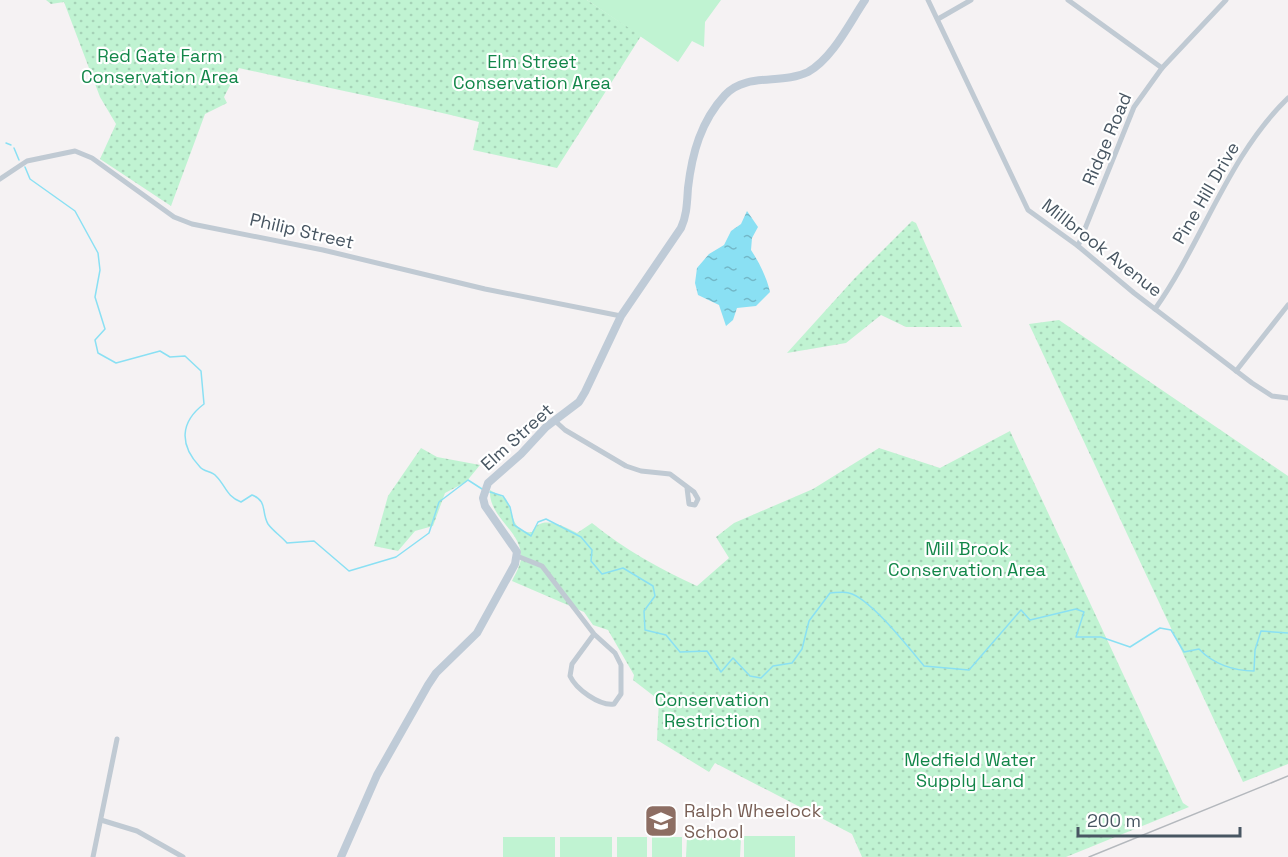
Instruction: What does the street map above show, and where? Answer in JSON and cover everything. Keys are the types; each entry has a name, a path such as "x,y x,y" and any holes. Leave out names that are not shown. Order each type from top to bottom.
{"street":[{"name":"Elm Street","path":"517,556 487,511 483,498 484,490 494,476 521,454 554,419 579,402 621,316 681,228 686,217 694,148 704,125 726,94 739,84 807,72 828,54 866,0"},
{"name":"Millbrook Avenue","path":"928,0 1028,210 1078,246 1263,392 1288,398"},
{"path":"938,19 971,0"},
{"path":"1068,0 1162,68"},
{"name":"Ridge Road","path":"1078,246 1134,107 1162,68 1226,0"},
{"name":"Pine Hill Drive","path":"1155,309 1237,166 1272,115 1288,98"},
{"name":"Philip Street","path":"0,179 27,161 75,151 92,158 174,217 192,224 323,250 485,290 621,316"},
{"path":"1236,371 1288,305"},
{"path":"554,419 570,434 593,444 626,466 640,471 670,474 687,488"},
{"path":"341,857 376,775 428,685 436,673 477,633 517,556 542,566 594,634 609,646 621,665 621,694 614,704 600,701 575,685 570,676 572,664 594,634"},
{"path":"93,857 117,739"},
{"path":"101,820 137,831 183,857"}],"green space":[{"name":"Elm Street Conservation Area","path":"46,0 587,0 641,36 557,168 473,150 479,122 239,68 224,97 227,103 205,114 171,206 100,159 116,124 100,97 64,2 51,4"},
{"path":"587,0 721,0 705,22 704,47 692,41 678,62"},
{"path":"912,221 916,223 962,327 906,327 881,315 846,343 787,353 854,279"},
{"path":"1059,320 1288,476 1288,764 1243,782 1029,324"},
{"path":"1010,431 1183,803 1189,807 1066,857 862,857 852,834 715,763 709,772 657,740 659,700 633,680 634,675 608,630 593,625 584,612 512,581 521,559 520,549 512,532 494,509 491,500 490,490 506,499 514,522 526,532 532,532 541,524 553,523 577,533 592,523 643,558 697,586 729,558 716,537 734,523 813,489 879,448 940,468"},
{"path":"421,448 437,457 480,465 466,482 445,493 433,526 415,531 398,551 374,546 388,496"},
{"path":"744,836 795,836 795,857 744,857"},
{"path":"503,837 555,837 555,857 503,857"},
{"path":"560,837 612,837 612,857 560,857"},
{"path":"617,837 647,837 647,857 617,857"},
{"path":"652,837 682,837 682,857 652,857"},
{"path":"687,837 741,838 740,857 686,857"}],"water":[{"path":"747,211 758,227 752,238 751,250 767,281 770,292 756,306 737,308 733,320 726,326 719,305 698,295 695,283 697,268 709,254 724,245 731,231 741,224"}],"waterway":[{"path":"6,143 11,145"},
{"path":"14,148 19,160"},
{"path":"25,167 30,179 75,211 98,253 100,270 95,297 105,329 95,340 98,353 116,363 160,351 170,357 185,356 201,371 204,404 190,418 187,426 185,434 188,450 200,467 214,474 236,500 241,502 252,495 257,497 262,504 268,524 287,543 314,541 349,571 396,557 429,533 439,502 468,480 482,489"},
{"path":"490,492 503,496 510,507 514,525 531,536 538,522 546,519 581,537 592,550 591,561 602,574 623,568 653,586 655,596 644,611 645,630 666,635 680,652 707,651 721,672 733,658 750,676 761,678 773,666 792,663 802,649 809,621 830,593 839,592 849,593 867,604 889,625 924,666 969,670 1021,610 1030,620 1076,609 1084,612 1076,637 1101,637 1130,647 1160,628 1171,630 1184,652 1199,649 1217,663 1246,671 1254,671 1255,650 1261,631 1288,633"}],"railway":[{"path":"1089,857 1288,776"}],"place":[{"name":"Ralph Wheelock School","path":"661,821"}],"park label":[{"name":"Red Gate Farm Conservation Area","path":"160,66"},
{"name":"Mill Brook Conservation Area","path":"967,559"},
{"name":"Conservation Restriction","path":"712,710"},
{"name":"Medfield Water Supply Land","path":"970,770"}]}
